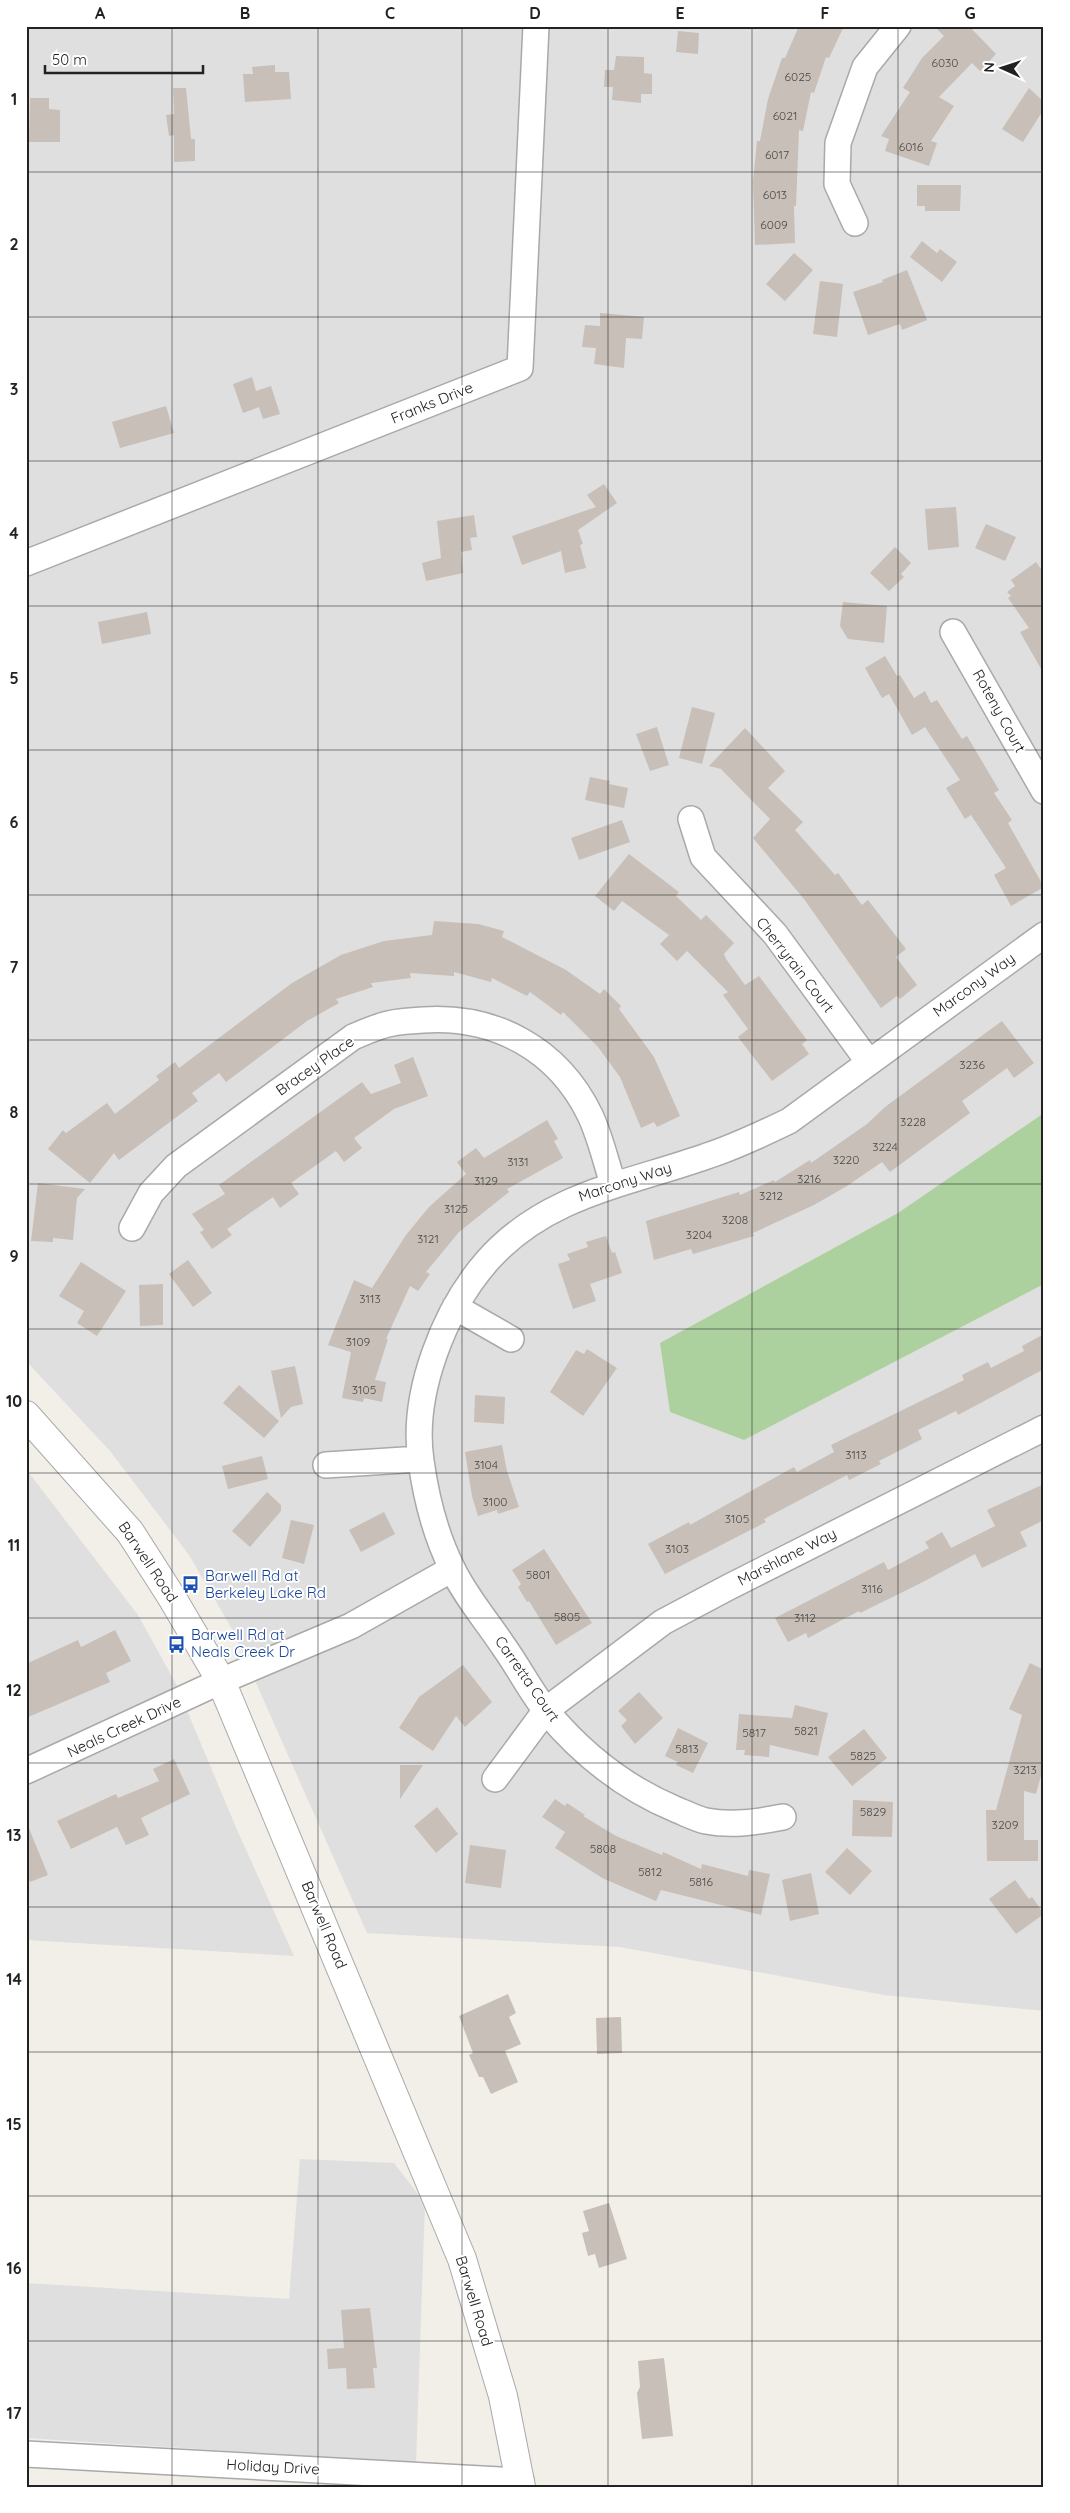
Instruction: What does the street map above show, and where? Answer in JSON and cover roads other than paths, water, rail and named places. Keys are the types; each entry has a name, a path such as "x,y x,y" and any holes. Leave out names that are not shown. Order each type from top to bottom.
{"street":[{"name":"Franks Drive","path":"26,563 520,368 536,26"},
{"path":"855,223 837,184 838,143 865,67 898,26"},
{"name":"Roteny Court","path":"953,632 1044,791"},
{"name":"Cherryrain Court","path":"691,819 703,857 775,934 868,1062"},
{"name":"Marcony Way","path":"452,1569 433,1517 420,1459 420,1423 426,1385 440,1339 455,1306 488,1260 520,1231 558,1206 613,1184 706,1157 752,1139 788,1121 1044,935"},
{"name":"Bracey Place","path":"132,1228 151,1193 176,1166 353,1037 382,1025 408,1021 462,1020 517,1037 542,1053 561,1071 590,1116 613,1184"},
{"path":"455,1306 511,1339"},
{"name":"Barwell Road","path":"28,1420 130,1532 172,1596 221,1682 462,2259 503,2396 521,2484"},
{"name":"Marshlane Way","path":"494,1779 546,1710 663,1622 736,1583 1044,1428"},
{"path":"326,1465 420,1459"},
{"name":"Neals Creek Drive","path":"26,1771 221,1682 351,1626 452,1569"},
{"name":"Carretta Court","path":"452,1569 546,1710 578,1747 615,1776 656,1801 703,1821 736,1824 783,1817"},
{"name":"Holiday Drive","path":"26,2454 521,2484"}],"place":[{"name":"Barwell Rd at Berkeley Lake Rd","path":"191,1585"},
{"name":"Barwell Rd at Neals Creek Dr","path":"177,1644"}]}
